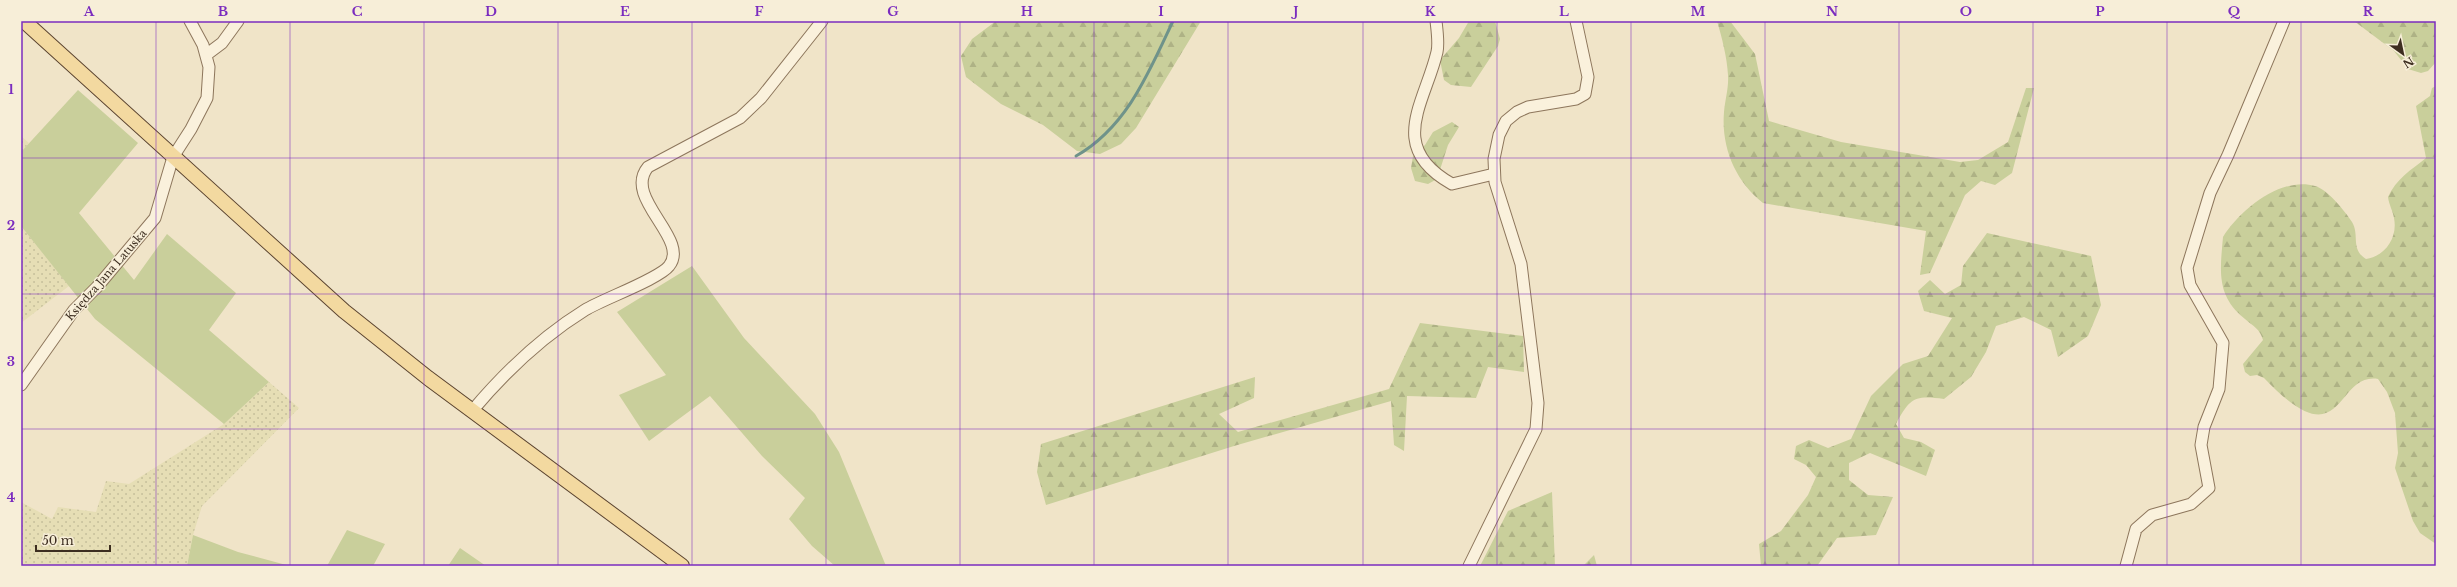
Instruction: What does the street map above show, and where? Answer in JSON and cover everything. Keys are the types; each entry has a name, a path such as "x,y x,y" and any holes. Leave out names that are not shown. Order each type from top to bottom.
{"main road":[{"path":"24,21 344,311 472,411 682,566"}],"street":[{"name":"Księdza Jana Latuska","path":"21,385 74,310 97,287 155,218 173,157 195,123 207,98 210,76 206,55 190,21"},
{"path":"206,55 222,44 238,21"},
{"path":"472,411 504,376 567,322 609,297 658,274 669,266 672,259 670,243 644,196 641,184 641,175 648,167 740,118 761,98 822,21"},
{"path":"1436,21 1438,50 1419,102 1415,121 1418,150 1436,175 1452,184 1494,174"},
{"path":"1469,566 1536,429 1538,403 1521,264 1501,207 1494,174 1499,135 1510,116 1528,107 1576,100 1585,94 1588,77 1576,21"},
{"path":"2126,566 2136,529 2152,516 2191,504 2209,488 2201,446 2204,427 2219,389 2223,343 2190,285 2187,268 2210,193 2228,155 2284,21"}],"shaded area":[{"path":"21,136 29,143 21,152"},
{"path":"21,226 69,286 21,323"},
{"path":"269,382 299,408 202,506 193,535 187,566 21,566 21,502 52,519 58,507 96,512 106,481 129,484 224,424"}],"green space":[{"path":"996,21 1201,21 1136,128 1121,144 1100,154 1077,151 1043,125 1001,104 966,77 961,56 972,39"},
{"path":"1469,21 1495,21 1500,39 1498,46 1471,87 1451,85 1444,80 1440,60 1459,38"},
{"path":"1717,21 1730,21 1755,54 1769,121 1841,142 1960,162 1978,160 2008,142 2026,88 2034,88 2012,173 1995,185 1981,181 1965,195 1930,273 1920,275 1926,231 1763,203 1753,194 1738,174 1728,150 1724,125 1724,112 1728,84 1727,68 1724,48"},
{"path":"2354,21 2436,21 2436,62 2428,71 2421,73 2408,69 2394,51"},
{"path":"2436,86 2436,544 2420,533 2413,521 2395,468 2398,453 2395,413 2387,392 2378,379 2364,380 2353,388 2335,408 2324,414 2310,413 2290,402 2264,378 2257,375 2250,376 2245,372 2243,364 2263,340 2262,336 2258,330 2236,310 2229,301 2222,282 2221,261 2223,237 2240,216 2251,206 2275,191 2289,186 2302,184 2315,186 2325,191 2340,207 2352,222 2358,251 2361,255 2366,259 2379,254 2384,250 2392,239 2395,225 2388,197 2395,185 2409,171 2426,158 2416,106 2430,96 2432,88"},
{"path":"78,90 138,143 79,213 134,280 167,234 236,293 209,330 269,382 224,424 95,319 21,226 21,152"},
{"path":"1452,122 1459,127 1448,145 1437,179 1428,184 1415,181 1411,168 1413,156 1425,145 1433,132"},
{"path":"1987,233 2091,256 2101,305 2088,336 2058,357 2051,330 2024,317 1996,326 1986,352 1971,377 1944,399 1919,398 1914,400 1905,409 1896,424 1904,438 1921,442 1935,450 1926,476 1870,453 1849,463 1849,480 1868,495 1893,497 1876,535 1837,538 1817,566 1761,566 1759,544 1781,531 1808,495 1816,477 1806,465 1794,459 1796,446 1809,440 1828,448 1851,439 1871,396 1903,364 1928,356 1952,318 1924,311 1918,291 1930,280 1945,294 1961,285 1963,266"},
{"path":"692,266 744,338 815,414 839,452 886,566 835,566 812,546 789,519 805,498 762,456 710,396 649,441 619,395 666,375 617,312"},
{"path":"1420,323 1523,336 1524,372 1488,367 1476,398 1407,396 1404,451 1394,445 1391,401 1234,446 1046,505 1037,472 1041,444 1255,377 1254,398 1219,414 1238,432 1389,389"},
{"path":"1552,492 1555,566 1480,566 1508,511"},
{"path":"347,530 385,544 373,566 327,566"},
{"path":"193,535 238,552 290,566 187,566"},
{"path":"460,548 486,566 448,566"},
{"path":"1594,555 1597,566 1583,566"}],"waterway":[{"path":"1076,156 1094,144 1123,114 1135,97 1155,60 1173,21"}]}
